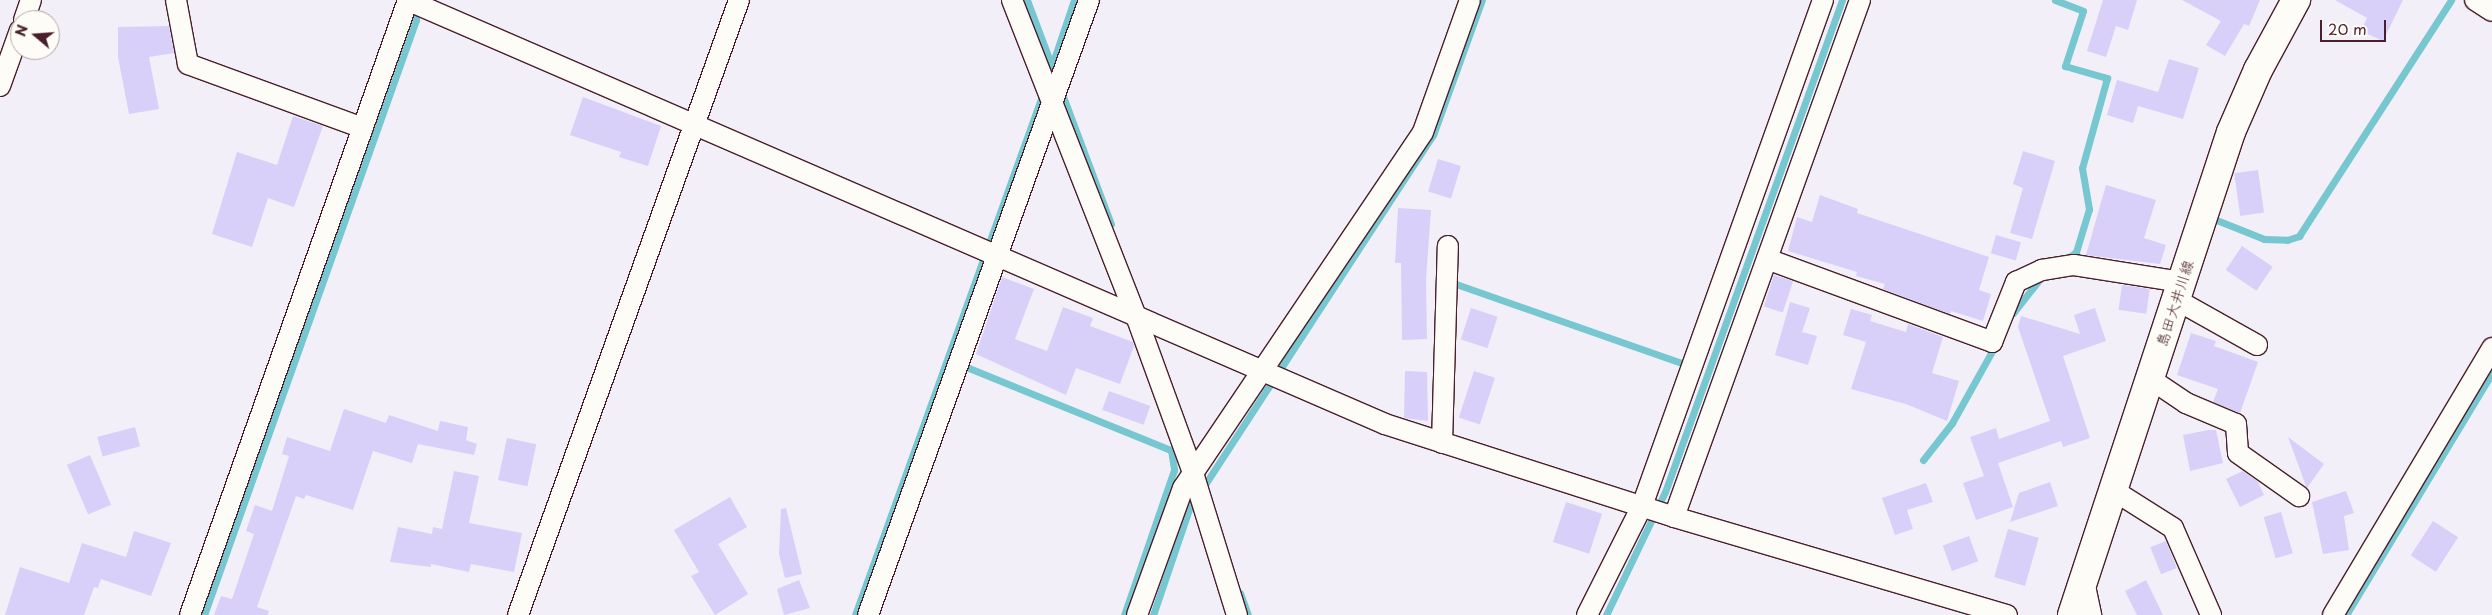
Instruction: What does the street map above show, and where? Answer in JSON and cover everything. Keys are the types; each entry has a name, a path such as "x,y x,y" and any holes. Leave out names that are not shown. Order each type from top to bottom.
{"main road":[{"name":"島田大井川線","path":"2072,615 2231,132 2258,70 2296,0"}],"street":[{"path":"176,0 188,64 363,128"},
{"path":"190,615 408,0 694,126 1385,424 1674,517 2007,615"},
{"path":"518,615 739,0"},
{"path":"1012,0 1136,316 1193,473 1238,615"},
{"path":"868,615 1089,0"},
{"path":"1137,615 1183,488 1423,132 1470,0"},
{"path":"1587,615 1642,506 1823,0"},
{"path":"1674,517 1860,0"},
{"path":"2475,0 2492,11"},
{"path":"0,86 10,58"},
{"path":"1442,443 1448,246"},
{"path":"1767,259 1992,342 2016,282 2042,270 2074,265 2178,290 2257,344"},
{"path":"2333,615 2492,348"},
{"path":"2149,378 2186,403 2236,424 2238,453 2299,496"},
{"path":"2113,490 2172,528 2211,615"},
{"path":"2084,580 2090,615"}],"building":[{"path":"2103,0 2137,0 2128,30 2116,26 2106,57 2087,51"},
{"path":"2182,0 2260,0 2249,26 2244,24 2225,56 2206,45 2221,21"},
{"path":"2335,0 2403,0 2383,41 2361,31 2367,18"},
{"path":"169,26 174,53 149,57 159,109 129,114 118,57 118,27"},
{"path":"2169,59 2199,68 2183,119 2138,106 2133,123 2107,115 2117,80 2158,92"},
{"path":"583,97 661,126 648,166 619,157 621,152 570,135"},
{"path":"293,116 323,126 294,207 268,198 252,247 212,234 237,152 277,165"},
{"path":"2023,151 2055,161 2032,239 2010,233 2023,188 2013,184"},
{"path":"1438,159 1461,166 1451,199 1428,192"},
{"path":"2258,170 2264,213 2240,216 2234,173"},
{"path":"2106,185 2156,200 2144,238 2166,245 2160,264 2086,255"},
{"path":"1820,195 1858,209 1857,213 1989,257 1979,290 1991,294 1983,321 1951,311 1950,314 1883,289 1885,284 1856,276 1857,272 1788,251 1797,217 1812,222"},
{"path":"1398,208 1431,210 1426,280 1427,339 1402,340 1401,263 1395,263"},
{"path":"1996,235 2021,242 2016,260 1991,253"},
{"path":"2242,246 2273,267 2256,291 2226,270"},
{"path":"1774,275 1793,281 1783,313 1764,306"},
{"path":"1002,277 1034,289 1015,339 1047,351 1063,307 1093,318 1090,326 1133,342 1134,346 1120,384 1076,368 1066,395 976,354"},
{"path":"2122,285 2150,289 2146,314 2119,310"},
{"path":"1790,302 1810,308 1802,332 1817,336 1808,365 1775,355"},
{"path":"1471,308 1498,317 1487,348 1461,339"},
{"path":"2095,308 2106,341 2063,356 2090,438 2063,447 2061,441 1998,463 2013,507 1976,520 1963,483 1984,476 1970,437 1996,428 1999,439 2050,421 2018,327 2021,316 2080,334 2074,315"},
{"path":"1851,309 1872,315 1870,321 1906,332 1908,324 1943,337 1932,373 1959,381 1947,421 1906,404 1851,389 1866,342 1843,335"},
{"path":"2191,333 2216,341 2214,346 2258,362 2240,413 2213,402 2218,389 2177,375"},
{"path":"1405,371 1427,372 1428,421 1404,418"},
{"path":"1474,371 1495,378 1480,424 1459,418"},
{"path":"1109,391 1150,406 1144,425 1102,410"},
{"path":"344,409 386,423 389,415 438,431 440,421 468,427 466,440 477,444 474,455 418,444 412,463 373,451 353,510 306,495 304,499 296,496 257,607 269,611 268,615 214,615 221,596 232,599 254,534 246,531 255,505 272,511 289,456 282,454 287,437 330,451"},
{"path":"135,427 140,446 103,456 97,437"},
{"path":"2216,430 2223,463 2190,471 2183,435"},
{"path":"2288,437 2324,464 2307,488 2306,486"},
{"path":"507,438 536,444 527,486 498,480"},
{"path":"90,455 111,505 88,514 67,465"},
{"path":"454,471 479,476 469,523 522,533 514,572 471,564 469,572 431,564 431,567 390,562 398,527 432,534 433,527 442,529"},
{"path":"2243,471 2258,482 2264,495 2240,507 2226,479"},
{"path":"2050,482 2058,506 2010,522 2019,493"},
{"path":"1926,483 1933,502 1907,510 1913,529 1895,535 1882,498"},
{"path":"2346,491 2354,513 2344,516 2349,550 2323,554 2312,502"},
{"path":"730,497 747,527 718,544 748,594 715,615 691,576 699,572 674,530"},
{"path":"1566,502 1602,514 1589,554 1553,542"},
{"path":"786,508 802,574 785,578 779,554 781,509"},
{"path":"2281,512 2293,553 2276,558 2264,517"},
{"path":"2433,521 2458,537 2436,572 2411,555"},
{"path":"2008,529 2039,538 2025,586 1994,577"},
{"path":"134,531 171,543 151,596 101,579 98,588 94,587 84,615 5,615 20,567 69,583 82,543 126,557"},
{"path":"1969,536 1978,561 1952,571 1943,546"},
{"path":"2166,541 2177,568 2161,574 2150,547"},
{"path":"799,580 810,608 784,615 777,589"},
{"path":"2146,580 2163,615 2137,615 2125,591"}],"waterway":[{"path":"1027,0 1056,77"},
{"path":"1051,68 1074,0"},
{"path":"1153,615 1189,509 1433,135 1482,0"},
{"path":"1606,615 1665,492 1842,0"},
{"path":"2055,0 2083,11 2065,66 2107,78 2082,168 2089,209 2076,252 2065,260"},
{"path":"2219,221 2264,239 2287,240 2299,236 2451,0"},
{"path":"204,615 416,20 410,6"},
{"path":"1061,91 1111,224"},
{"path":"855,615 1043,93"},
{"path":"2013,313 2039,280"},
{"path":"1456,284 1682,363"},
{"path":"1923,460 1952,423 1996,344"},
{"path":"959,364 1171,450 1174,470 1124,615"},
{"path":"2346,615 2492,373"},
{"path":"1240,593 1248,615"}]}
